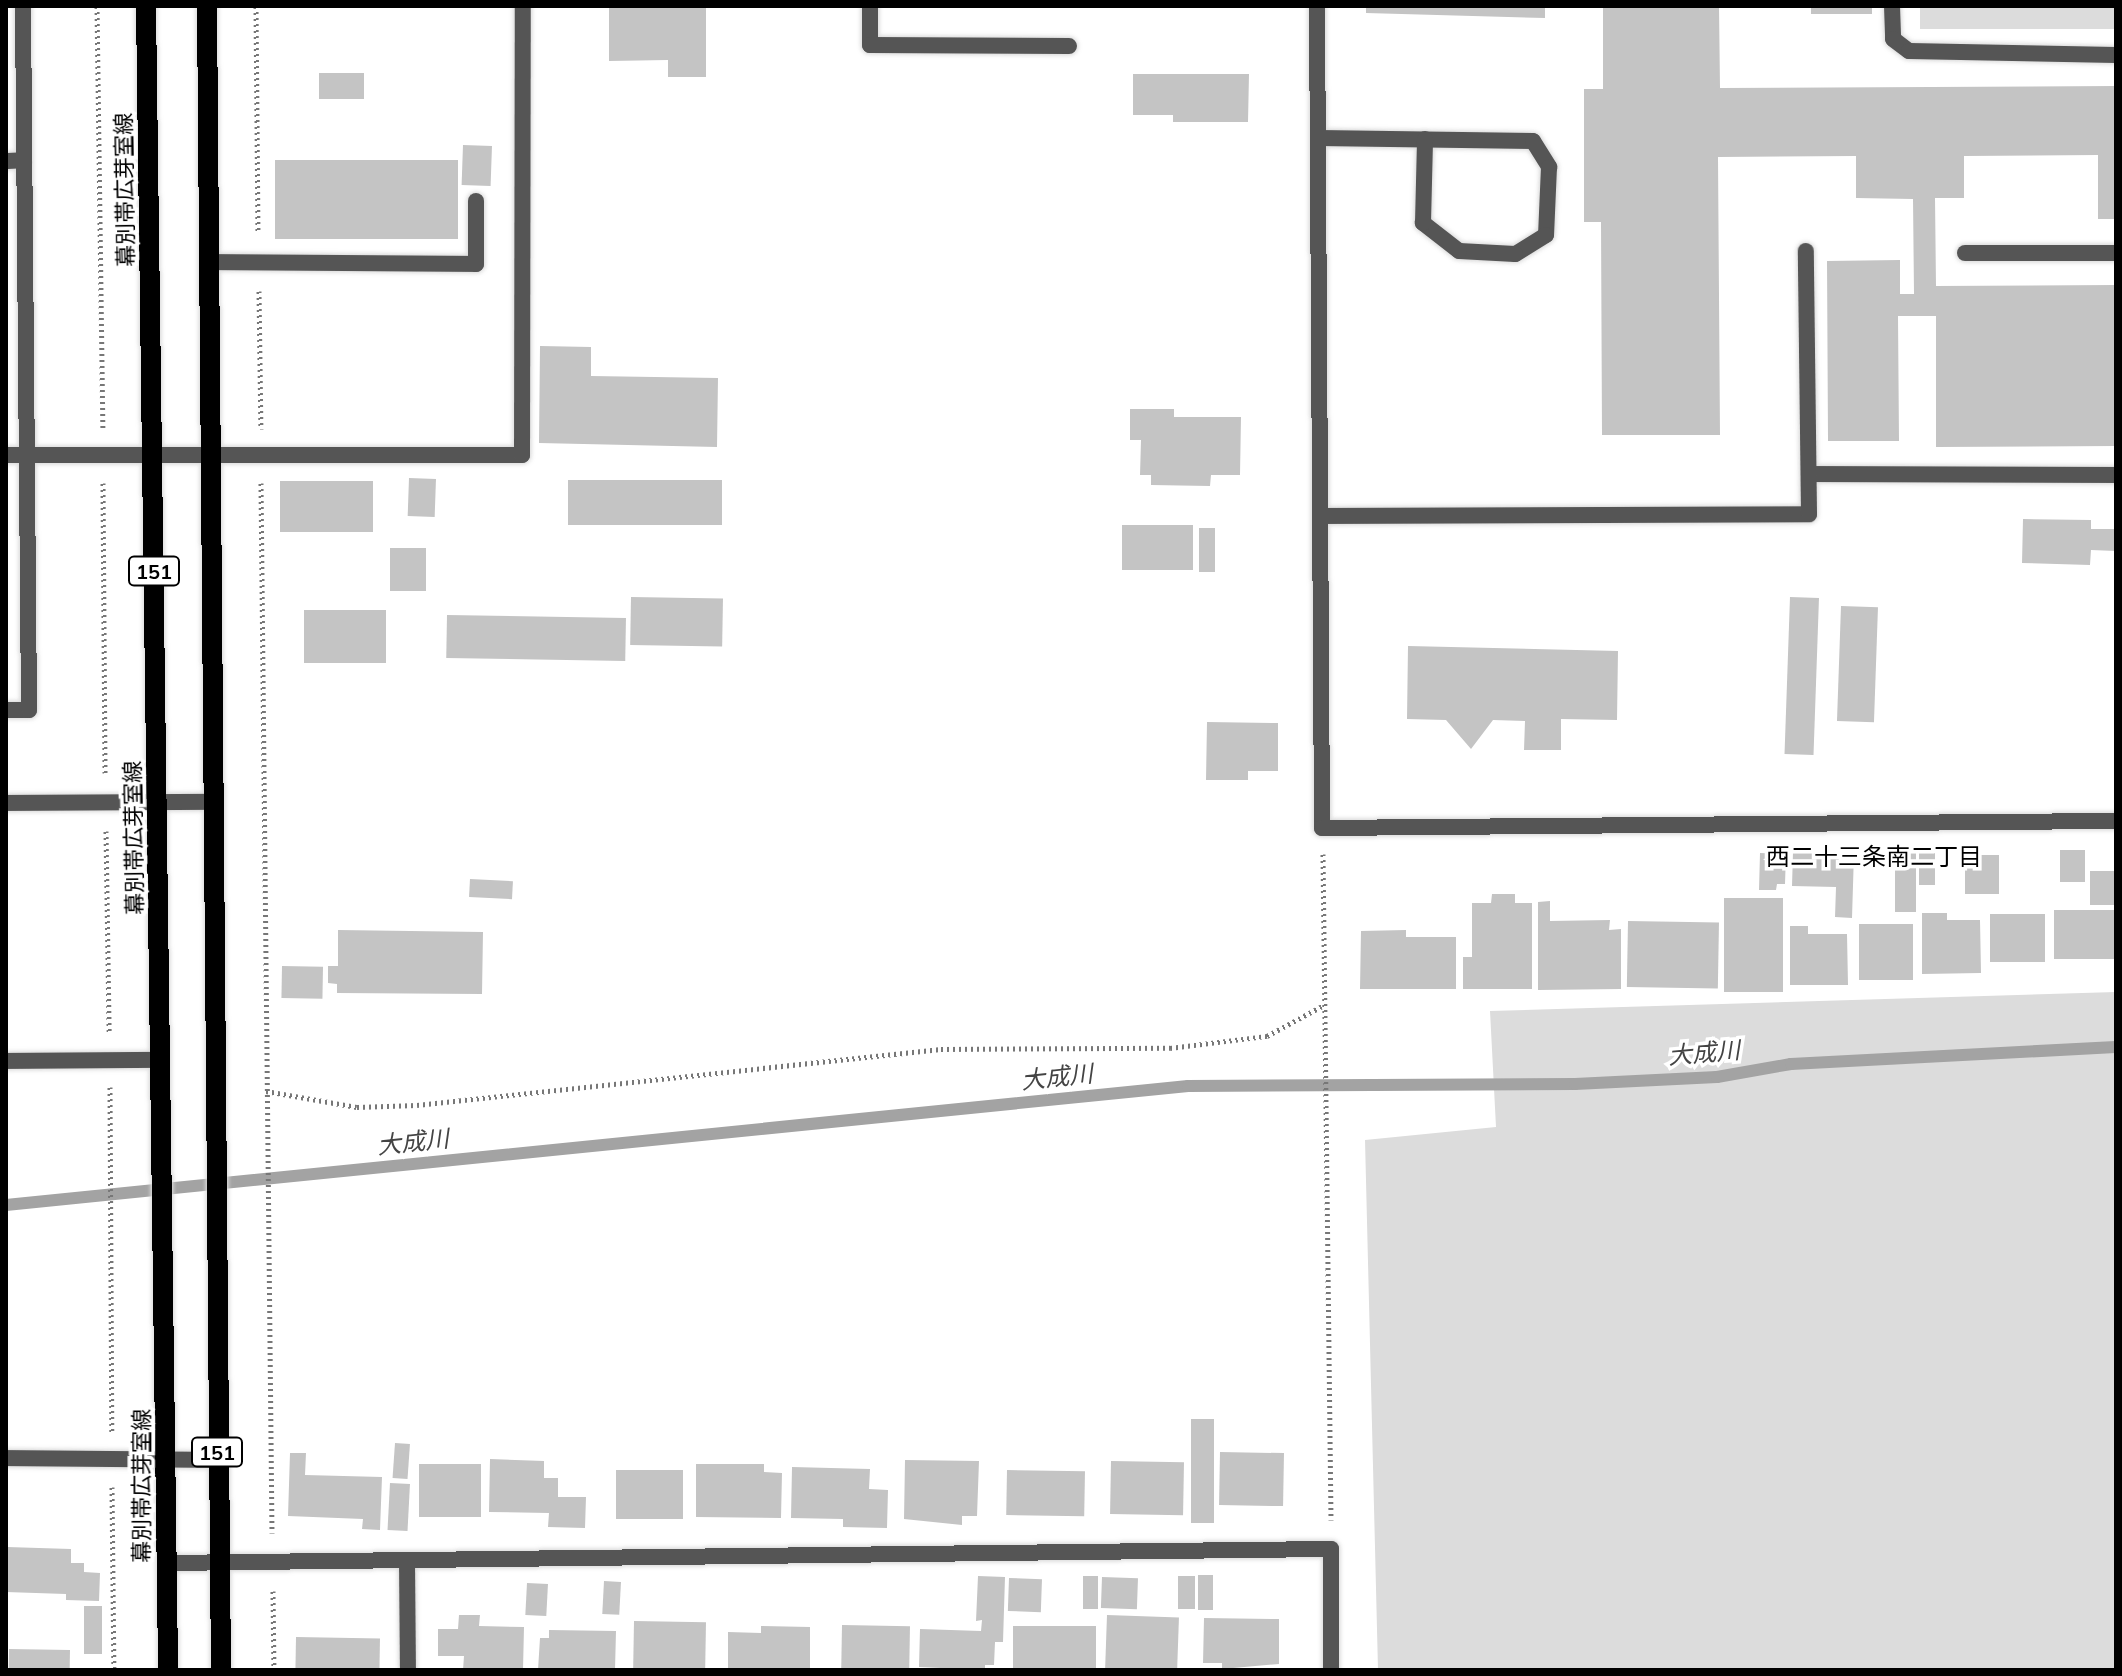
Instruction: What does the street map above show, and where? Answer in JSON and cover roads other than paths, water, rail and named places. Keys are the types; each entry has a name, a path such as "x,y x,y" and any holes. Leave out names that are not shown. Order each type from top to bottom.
{"main road":[{"name":"幕別帯広芽室線","path":"146,6 168,1670"},
{"name":"151","path":"207,6 221,1670"}],"street":[{"path":"6,710 29,710 23,6"},
{"path":"6,455 522,455 523,6"},
{"path":"870,6 870,45 1069,46"},
{"path":"1317,6 1323,516 1322,828 2116,821"},
{"path":"1892,6 1893,39 1909,51 2116,55"},
{"path":"1319,138 1425,139 1533,141 1549,167 1546,235 1515,254 1459,251 1423,223 1425,139"},
{"path":"6,161 24,160"},
{"path":"209,262 476,264 476,201"},
{"path":"1323,516 1809,514 1806,251"},
{"path":"1965,253 2116,253"},
{"path":"1809,474 2116,475"},
{"path":"6,803 213,802"},
{"path":"6,1061 161,1060"},
{"path":"6,1458 217,1460"},
{"path":"166,1563 1331,1549 1331,1670"},
{"path":"407,1561 408,1670"}],"waterway":[{"name":"大成川","path":"6,1205 1188,1086 1575,1084 1717,1077 1791,1064 2116,1047"}],"district":[{"name":"西二十三条南二丁目","path":"1874,857"}]}
